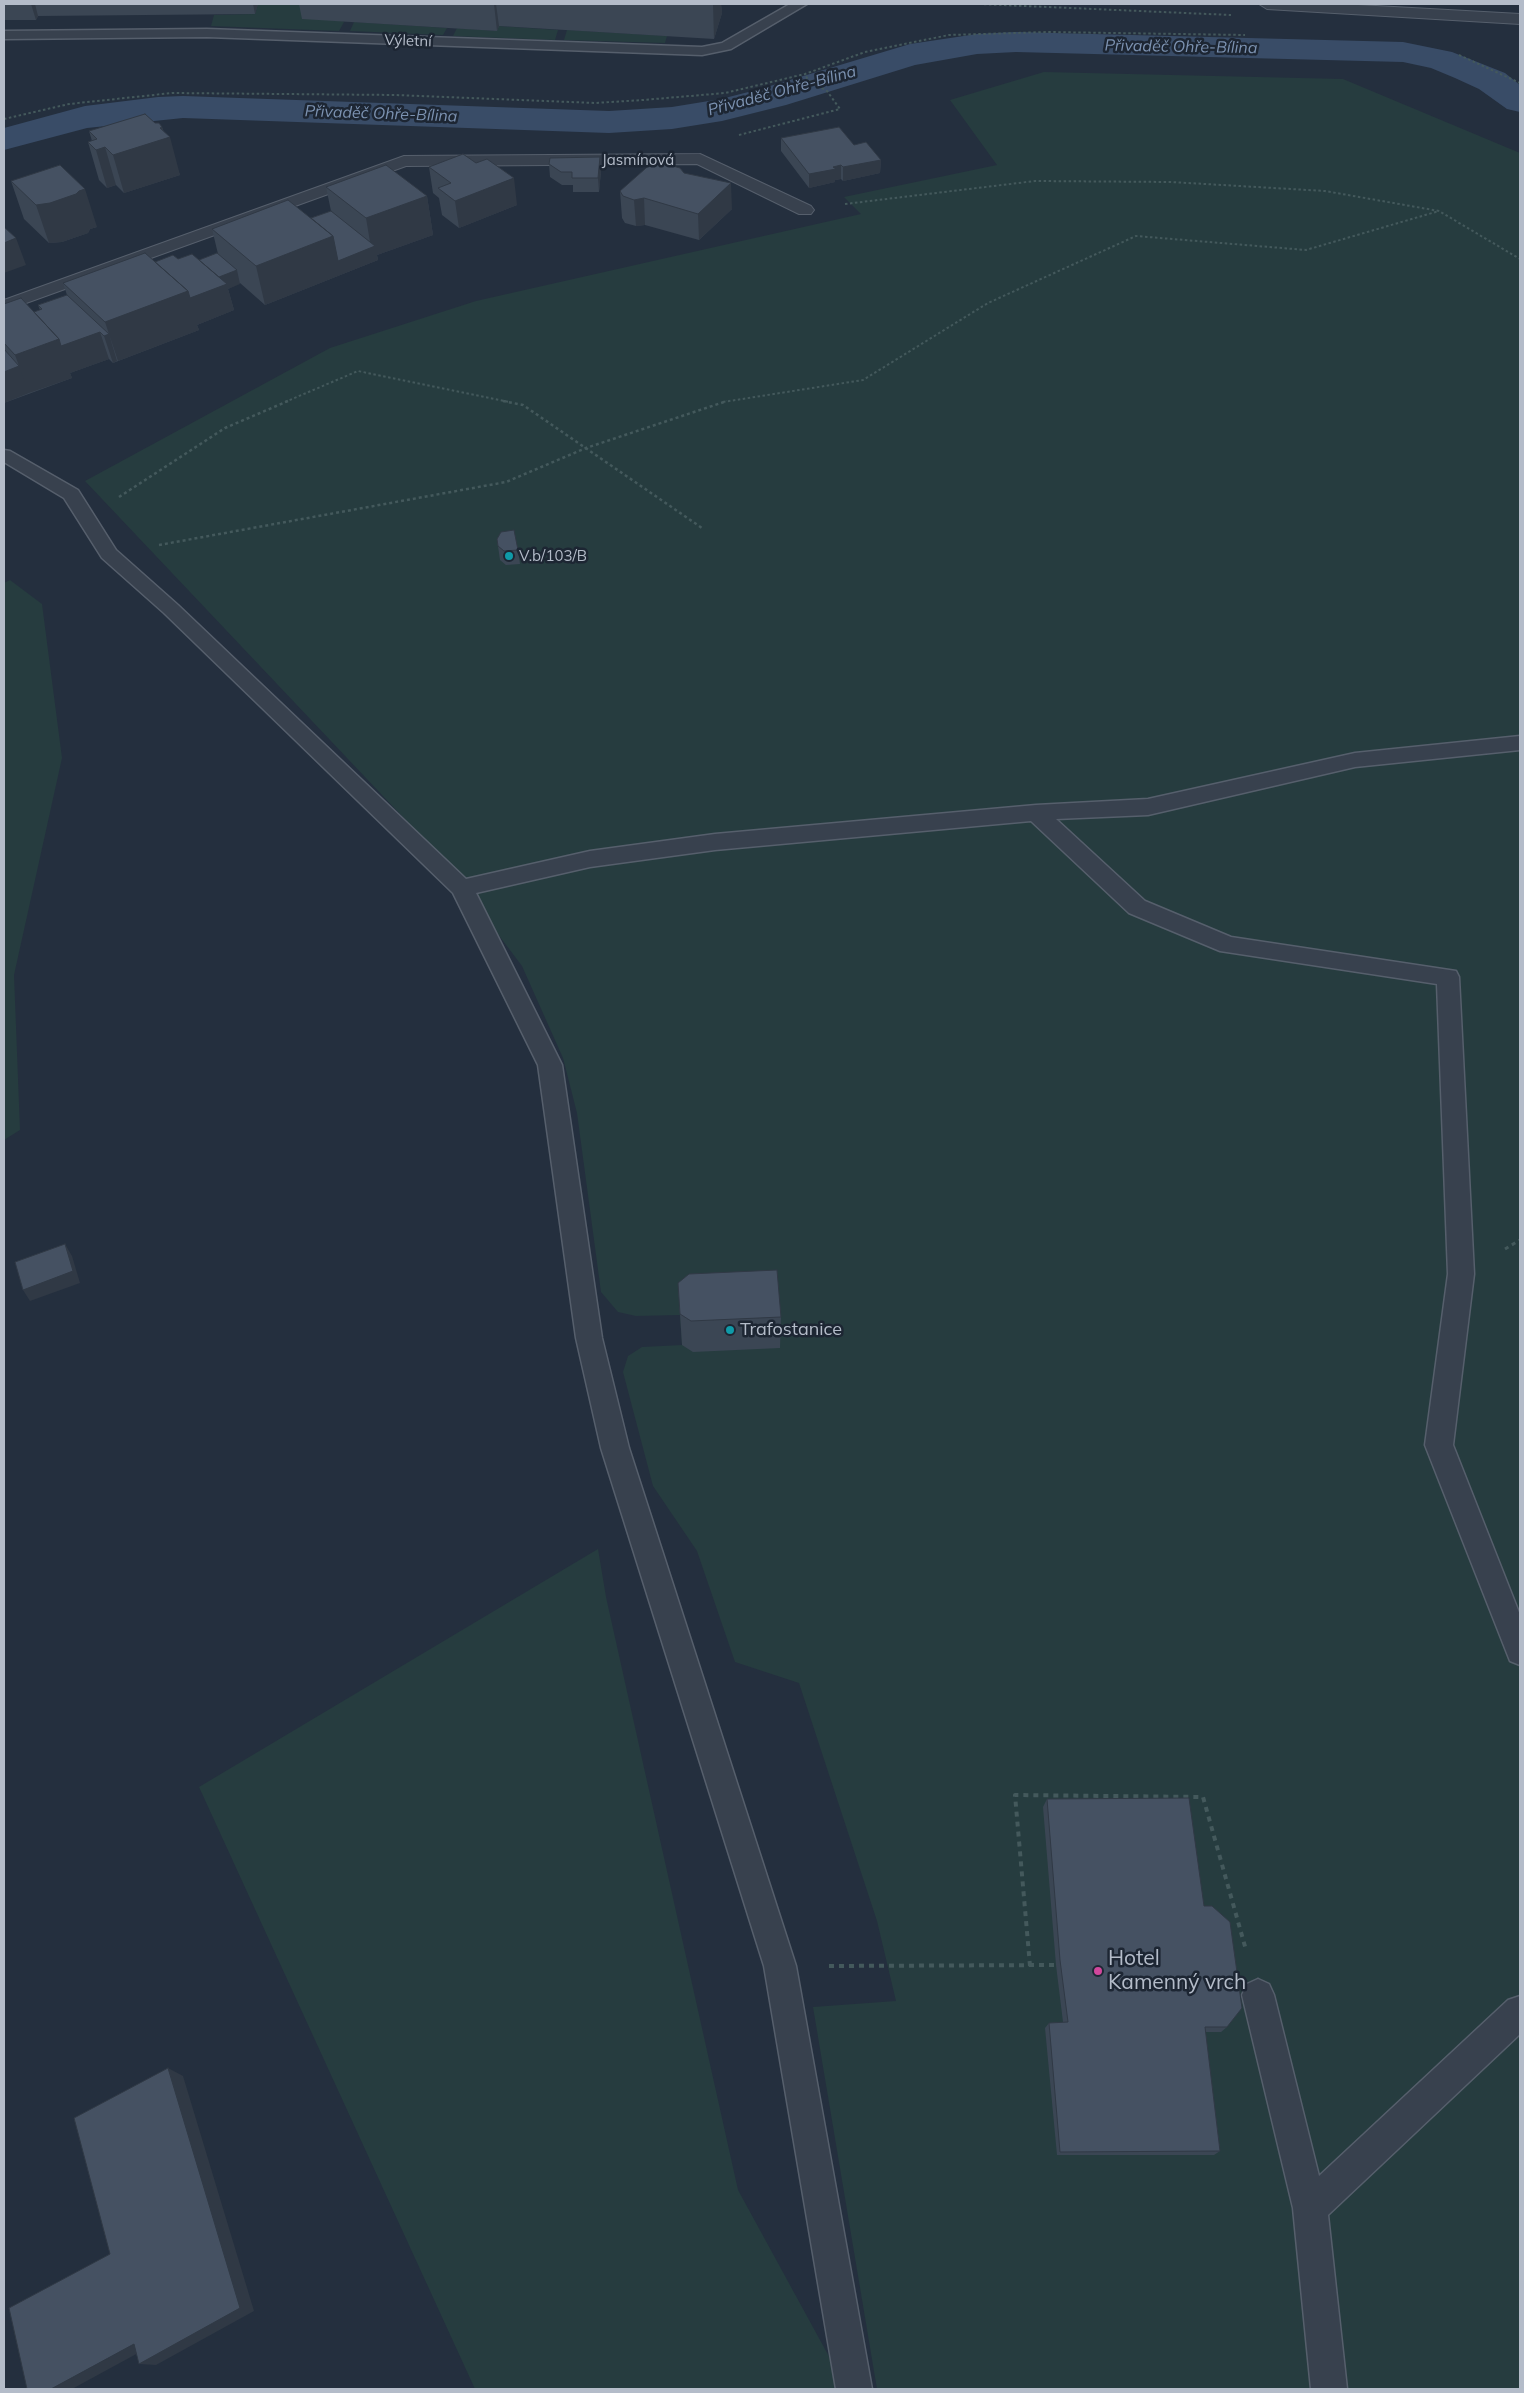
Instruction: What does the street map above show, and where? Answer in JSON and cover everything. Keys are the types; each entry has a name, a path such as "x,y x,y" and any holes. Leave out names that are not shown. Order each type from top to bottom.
{"street":[{"path":"1267,4 1520,19"},
{"name":"Jasmínová","path":"4,306 404,161 700,159 805,210"}],"lane":[{"name":"Výletní","path":"4,36 207,33 662,51 702,50 726,46 800,4"},
{"path":"4,455 72,494 85,519 109,554 179,616 462,888 550,1064 589,1338 615,1448 780,1966 854,2389"},
{"path":"462,888 590,859 706,843 1036,812 1148,808 1355,760 1520,743"},
{"path":"1036,812 1137,907 1228,946 1448,977 1461,1274 1439,1445 1520,1651"},
{"path":"1258,1994 1310,2208 1329,2389"},
{"path":"1310,2208 1520,2012"}],"path":[{"path":"4,119 69,104 120,97 172,93 396,95 595,102 643,100 725,93 806,74 865,52 911,41 949,35 1048,32 1245,35"},
{"path":"1454,53 1496,70 1520,83"},
{"path":"700,159 737,136 840,109 827,91 808,80 806,74"},
{"path":"805,210 1035,181 1171,182 1326,191 1439,211 1520,259"},
{"path":"109,554 506,482 586,448 730,400 863,380 988,303 1136,236 1306,250 1439,211"},
{"path":"85,519 225,428 358,371 523,405 702,528"},
{"path":"1030,1966 1015,1795 1203,1797 1258,1994"},
{"path":"780,1966 1056,1965"}],"green space":[{"path":"258,4 311,4 344,22 339,31 211,26 214,15 255,14"},
{"path":"354,22 447,28 443,35 350,31"},
{"path":"499,26 558,30 555,40 453,36 457,28 496,31"},
{"path":"567,30 667,36 665,43 564,40"},
{"path":"1044,72 1343,79 1520,153 1520,2389 877,2389 813,2007 896,2001 877,1921 799,1683 735,1662 697,1551 653,1486 623,1372 628,1356 642,1347 682,1345 680,1315 636,1316 618,1312 601,1292 577,1113 563,1058 522,966 435,851 85,481 330,348 476,301 861,214 844,197 997,165 950,100"},
{"path":"10,580 42,604 62,758 14,975 20,1130 4,1140 4,583"},
{"path":"598,1549 606,1597 738,2190 832,2362 835,2389 475,2389 199,1787"}],"building":[{"path":"145,114 155,123 159,123 162,127 160,128 170,137 113,155 105,147 96,150 88,142 97,139 89,131"},
{"path":"839,127 854,145 866,142 881,160 843,167 841,165 833,167 836,169 809,174 781,138"},
{"path":"463,154 476,163 487,159 514,178 455,201 438,188 451,183 429,167"},
{"path":"600,157 598,178 572,178 572,172 561,172 549,164 550,158"},
{"path":"654,161 680,168 684,173 731,183 698,214 644,198 634,200 623,196 620,191"},
{"path":"60,165 85,189 50,203 36,205 11,181"},
{"path":"386,165 427,196 366,218 326,187"},
{"path":"288,200 333,236 256,266 212,229"},
{"path":"331,211 375,246 338,261 333,236 311,218"},
{"path":"4,227 16,238 4,243"},
{"path":"145,253 188,291 105,322 63,283"},
{"path":"217,253 237,270 219,277 199,260"},
{"path":"192,254 227,284 190,298 188,291 155,262 173,255 178,259"},
{"path":"67,295 109,334 104,336 100,332 61,346 59,339 34,312 42,309 38,305"},
{"path":"21,298 59,339 15,355 4,343 4,304"},
{"path":"4,349 19,366 4,372"},
{"path":"514,530 518,550 504,551 498,546 497,539 501,532"},
{"path":"65,1244 73,1271 23,1290 15,1262"},
{"path":"777,1270 781,1317 691,1321 680,1314 678,1283 689,1274"},
{"path":"1189,1798 1204,1906 1212,1906 1230,1922 1242,2008 1227,2027 1205,2027 1220,2151 1060,2152 1049,2023 1068,2022 1060,1960 1047,1799"},
{"path":"168,2068 240,2308 139,2364 134,2344 51,2389 27,2389 9,2308 110,2254 74,2118"}],"waterway":[{"name":"Přivaděč Ohře-Bílina","path":"4,139 85,117 158,108 183,107 609,122 672,118 722,110 773,97 910,55 977,44 1016,42 1403,52 1440,59 1468,70 1492,81 1520,101"}],"place":[{"name":"V.b/103/B","path":"509,556"},
{"name":"Trafostanice","path":"730,1330"},
{"name":"Hotel Kamenný vrch","path":"1098,1971"}]}
